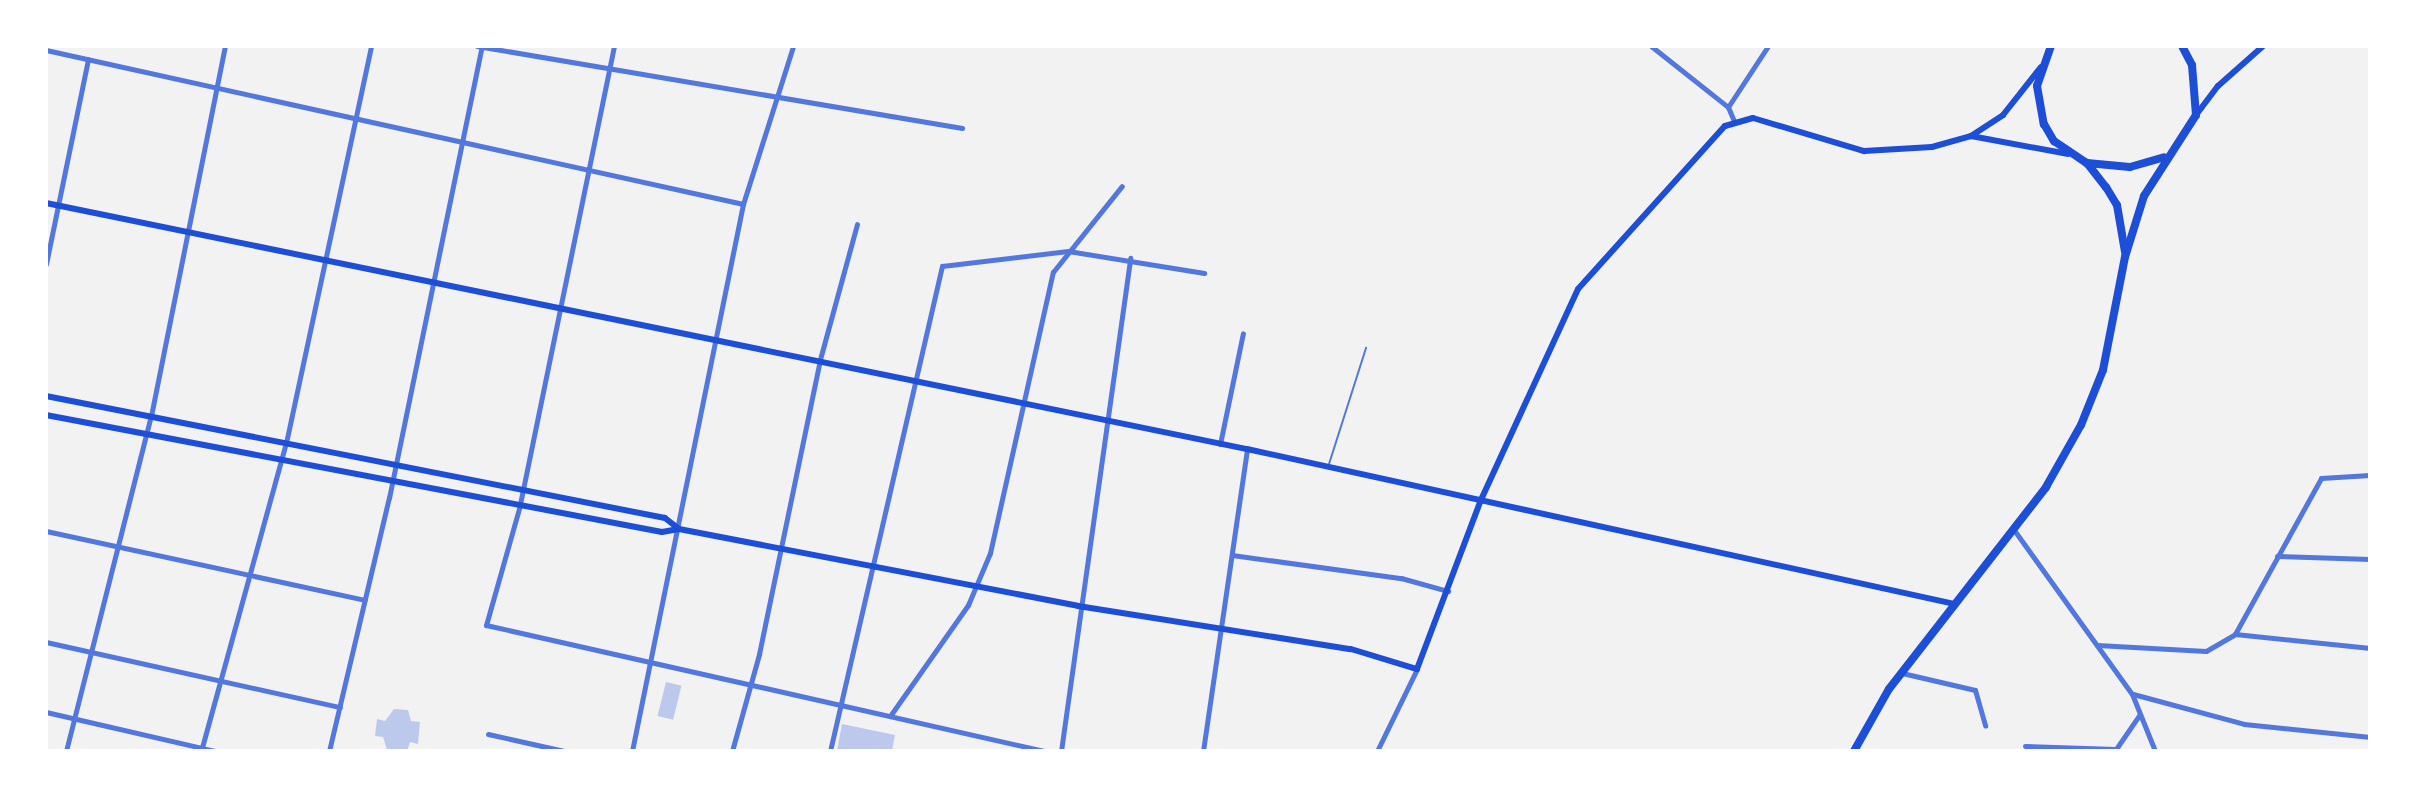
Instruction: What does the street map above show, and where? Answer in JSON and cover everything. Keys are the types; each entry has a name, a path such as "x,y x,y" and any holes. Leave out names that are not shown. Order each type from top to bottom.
{"highway":[{"path":"2051,46 2041,67 2037,86 2044,124 2068,154 2087,163 2130,167 2165,157"},
{"path":"1854,751 1901,673 2046,487 2098,384 2125,257 2144,196 2165,157 2196,115 2192,65 2182,46"},
{"path":"2087,163 2117,205 2125,257"}],"main road":[{"path":"2196,115 2218,86 2263,46"},
{"path":"46,415 393,478 662,532 679,529 1078,606 1351,649 1417,669 1480,502 1578,289 1660,195 1734,121 1753,118 1789,125 1864,151 1898,152 1971,136 2003,115 2041,67"},
{"path":"1971,136 2068,154"},
{"path":"46,203 1020,406 1247,449 1327,469 1955,604"},
{"path":"46,396 523,488 665,518 679,529"}],"street":[{"path":"66,751 151,416 225,46"},
{"path":"201,750 218,678 286,443 322,261 371,46"},
{"path":"329,751 393,478 480,46 962,128"},
{"path":"614,46 585,171 520,505 486,625 1044,751"},
{"path":"632,751 743,204 793,46"},
{"path":"1651,46 1728,107 1734,121"},
{"path":"1728,107 1768,46"},
{"path":"46,50 743,204"},
{"path":"46,264 88,59"},
{"path":"890,716 975,587 990,553 1020,406 1053,272 1122,186"},
{"path":"732,751 781,549 819,363 857,224"},
{"path":"830,751 942,266 1068,251 1130,258 1204,273"},
{"path":"1061,751 1078,606 1130,258"},
{"path":"1220,444 1243,333"},
{"path":"1203,751 1247,449"},
{"path":"2097,645 2206,651 2235,634 2321,478 2370,475"},
{"path":"2014,530 2132,694 2155,751"},
{"path":"46,531 365,600"},
{"path":"1232,555 1401,578 1448,591"},
{"path":"2277,556 2370,559"},
{"path":"2235,634 2370,648"},
{"path":"46,642 340,707"},
{"path":"1377,751 1417,669"},
{"path":"1901,673 1975,690 1985,726"},
{"path":"2132,694 2244,724 2370,737"},
{"path":"46,712 215,751"},
{"path":"2025,746 2116,749 2141,713"},
{"path":"488,734 564,751"}],"lane":[{"path":"1327,469 1366,348"}],"building":[{"path":"666,682 682,686 673,720 658,716"},
{"path":"394,709 408,710 411,721 420,722 418,744 410,742 407,751 387,750 383,737 375,736 377,719 385,721"},
{"path":"842,724 895,735 892,751 837,751"}]}
